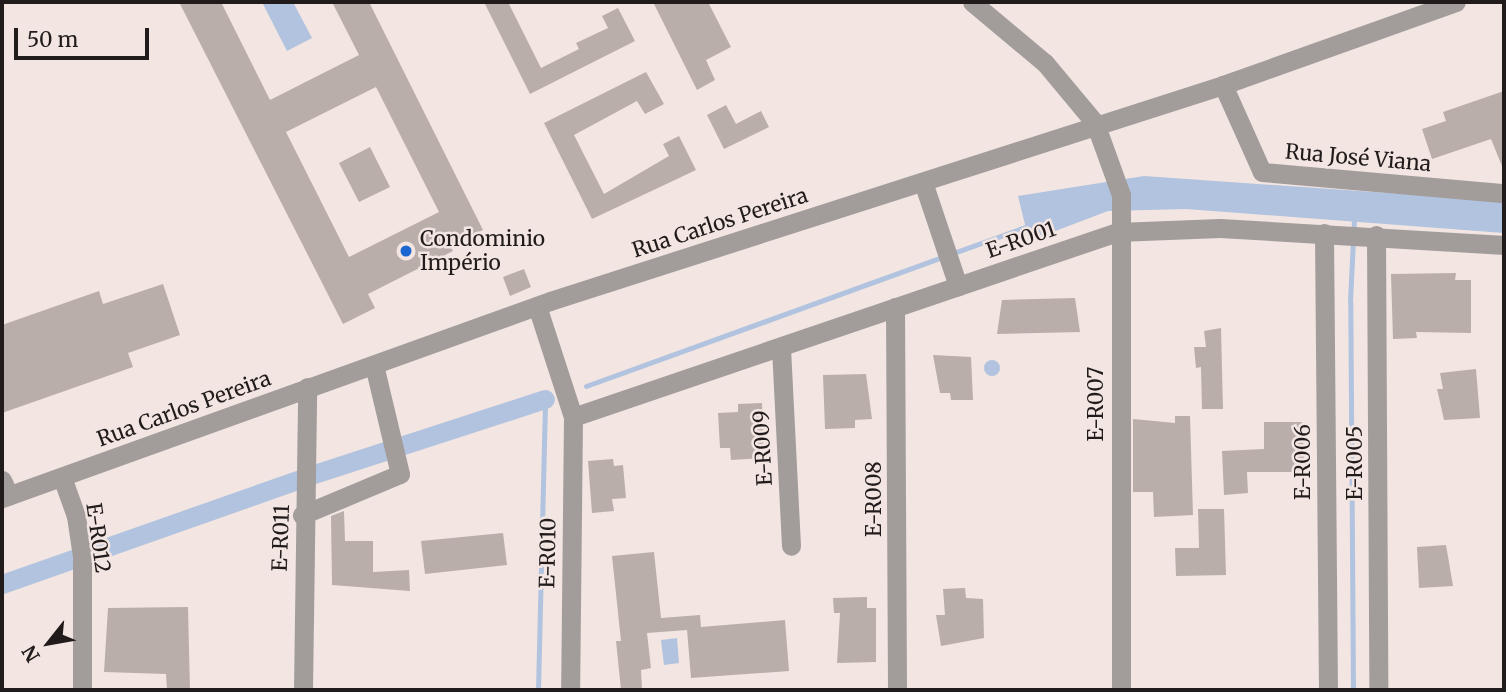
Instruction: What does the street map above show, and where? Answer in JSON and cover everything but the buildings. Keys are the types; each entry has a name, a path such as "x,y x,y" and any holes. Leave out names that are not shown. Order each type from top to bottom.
{"street":[{"name":"E-R007","path":"972,2 1045,63 1095,123 1121,195 1117,232 1121,690"},
{"name":"Rua Carlos Pereira","path":"4,491 62,477 537,306 923,182 1095,123 1223,85 1456,2"},
{"name":"Rua José Viana","path":"1223,85 1262,172 1504,193"},
{"path":"923,182 947,242 958,286"},
{"name":"E-R001","path":"573,417 1117,232 1220,228 1376,235 1504,245"},
{"name":"E-R006","path":"1324,233 1328,690"},
{"name":"E-R005","path":"1376,235 1378,690"},
{"name":"E-R010","path":"537,306 573,417 570,690"},
{"name":"E-R008","path":"895,307 897,690"},
{"name":"E-R009","path":"781,348 791,546"},
{"path":"302,515 400,474 373,365"},
{"name":"E-R011","path":"303,690 302,515 308,476 307,387"},
{"name":"E-R012","path":"62,477 76,516 82,556 82,690"}],"water":[{"path":"293,2 312,38 287,51 263,4"},
{"path":"1144,176 1504,201 1504,233 1186,209 1108,211 1029,241 1018,196"},
{"path":"992,360 998,362 998,374 992,376 986,374 984,368 986,362"},
{"path":"677,638 679,663 664,665 661,640"}],"waterway":[{"path":"1353,690 1350,301 1354,219"},
{"path":"586,386 1031,225"},
{"path":"538,690 545,399"},
{"path":"2,584 308,476 545,399"}],"place":[{"name":"Condominio Império","path":"406,251"}]}
